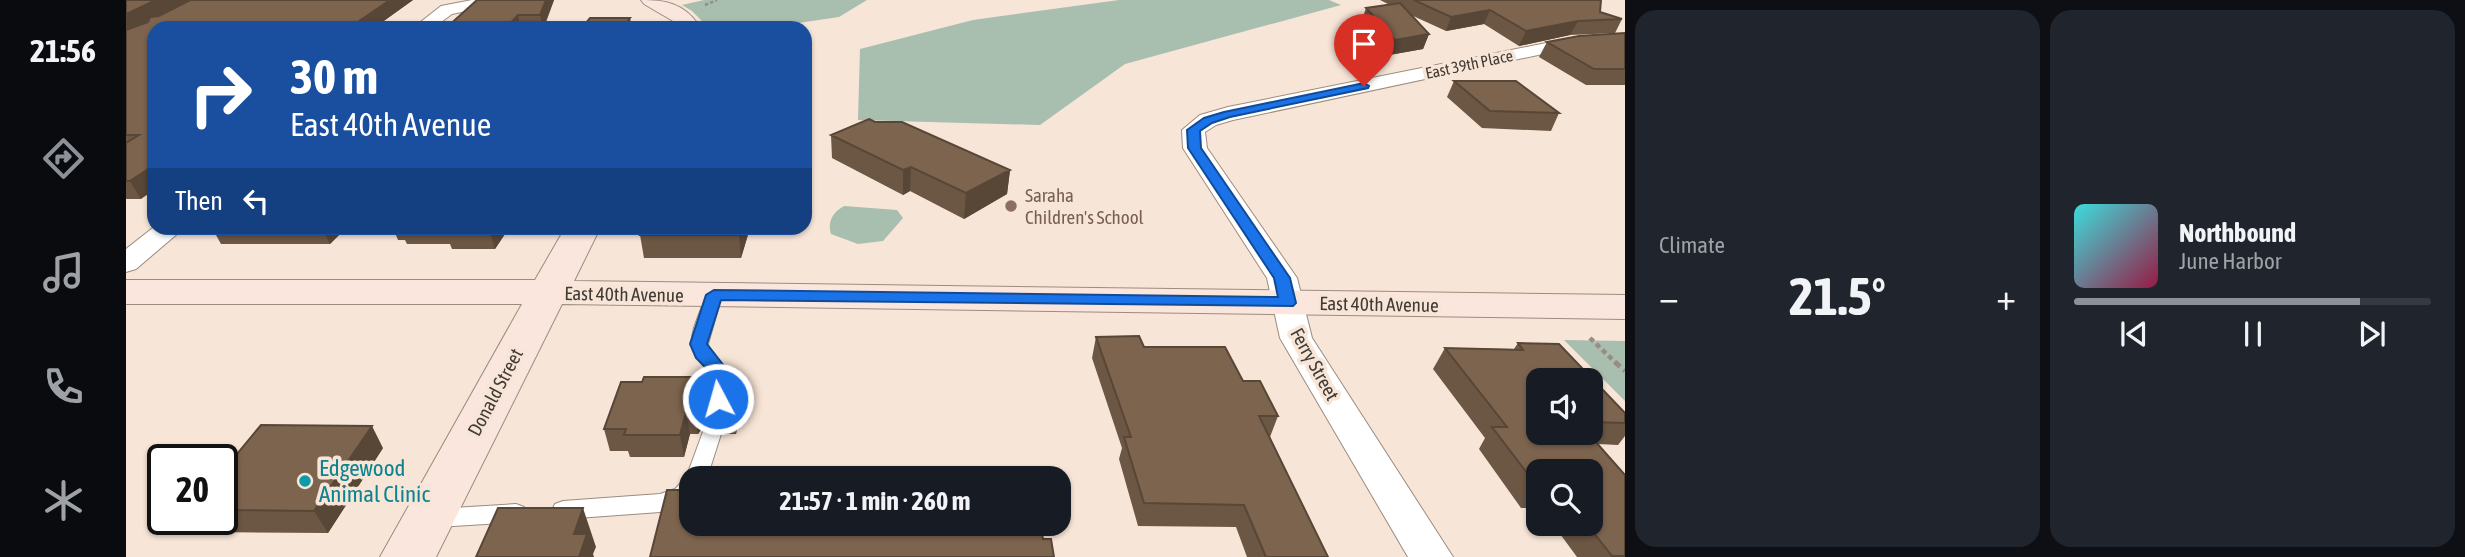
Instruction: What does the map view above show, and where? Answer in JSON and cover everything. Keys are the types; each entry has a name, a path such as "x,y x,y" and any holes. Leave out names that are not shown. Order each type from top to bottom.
{"street":[{"path":"432,21 447,10 461,5 497,0"},
{"path":"651,0 681,16 685,21"},
{"name":"East 39th Place","path":"1194,130 1208,120 1228,114 1571,43 1625,40"},
{"name":"Ferry Street","path":"1194,130 1195,148 1282,278 1296,338 1431,557"},
{"path":"126,262 161,235"},
{"name":"Donald Street","path":"418,538 578,235"},
{"name":"East 40th Avenue","path":"126,292 548,292 1625,307"}],"lane":[{"path":"714,295 699,344 702,354 719,371 718,399"},
{"path":"699,466 711,434"},
{"path":"418,538 660,503 679,496"}],"path":[{"path":"1587,335 1625,371"}],"green space":[{"path":"704,0 867,0 839,17 812,21 702,21 682,5"},
{"path":"1119,0 1329,0 1341,5 1125,64 1040,125 858,120 860,49 973,20"},
{"path":"844,206 897,210 903,218 883,241 858,244 831,234 832,218"},
{"path":"1564,340 1625,341 1625,401 1603,379 1603,368 1592,368"}],"building":[{"path":"126,0 156,0 126,14"},
{"path":"190,0 390,0 359,21 148,21 150,17 159,16"},
{"path":"477,0 546,0 540,15 518,15 512,21 454,21"},
{"path":"1414,0 1601,0 1600,12 1622,19 1578,21 1526,31 1490,10 1451,17"},
{"path":"1400,3 1429,34 1395,40 1366,8"},
{"path":"590,18 630,18 628,21 588,21"},
{"path":"147,22 147,170 130,181 126,181 126,143 139,135 126,135 126,30"},
{"path":"1625,33 1625,69 1594,69 1547,42 1579,36"},
{"path":"1454,81 1516,81 1559,113 1490,111"},
{"path":"869,119 875,122 902,122 1010,170 966,193 911,167 903,170 831,135"},
{"path":"1139,336 1144,347 1225,347 1243,381 1260,381 1278,416 1259,416 1328,557 1266,557 1244,505 1144,503 1124,437 1131,437 1096,337"},
{"path":"1518,343 1559,344 1582,368 1526,368 1526,445 1598,445 1625,475 1625,556 1612,556 1596,536 1603,536 1603,459 1526,459 1526,472 1492,427 1507,427 1445,348 1523,350"},
{"path":"644,377 703,377 706,385 722,385 727,377 740,377 733,412 720,412 715,405 707,403 698,406 694,412 686,412 680,435 624,435 626,429 604,429 621,382 642,382"},
{"path":"1603,390 1625,413 1625,423 1603,422"},
{"path":"261,425 372,426 314,511 238,510 238,453"},
{"path":"667,490 679,490 679,536 1042,536 1043,539 1051,539 1054,557 650,557"},
{"path":"498,508 583,508 574,534 587,534 579,557 476,557"}],"place":[{"name":"Saraha Children's School","path":"1011,206"},
{"name":"Edgewood Animal Clinic","path":"305,481"}],"route":[{"path":"718,399 719,371 702,354 699,344 714,295 1287,303 1282,278 1195,148 1194,130 1208,120 1228,114 1364,86"}]}
